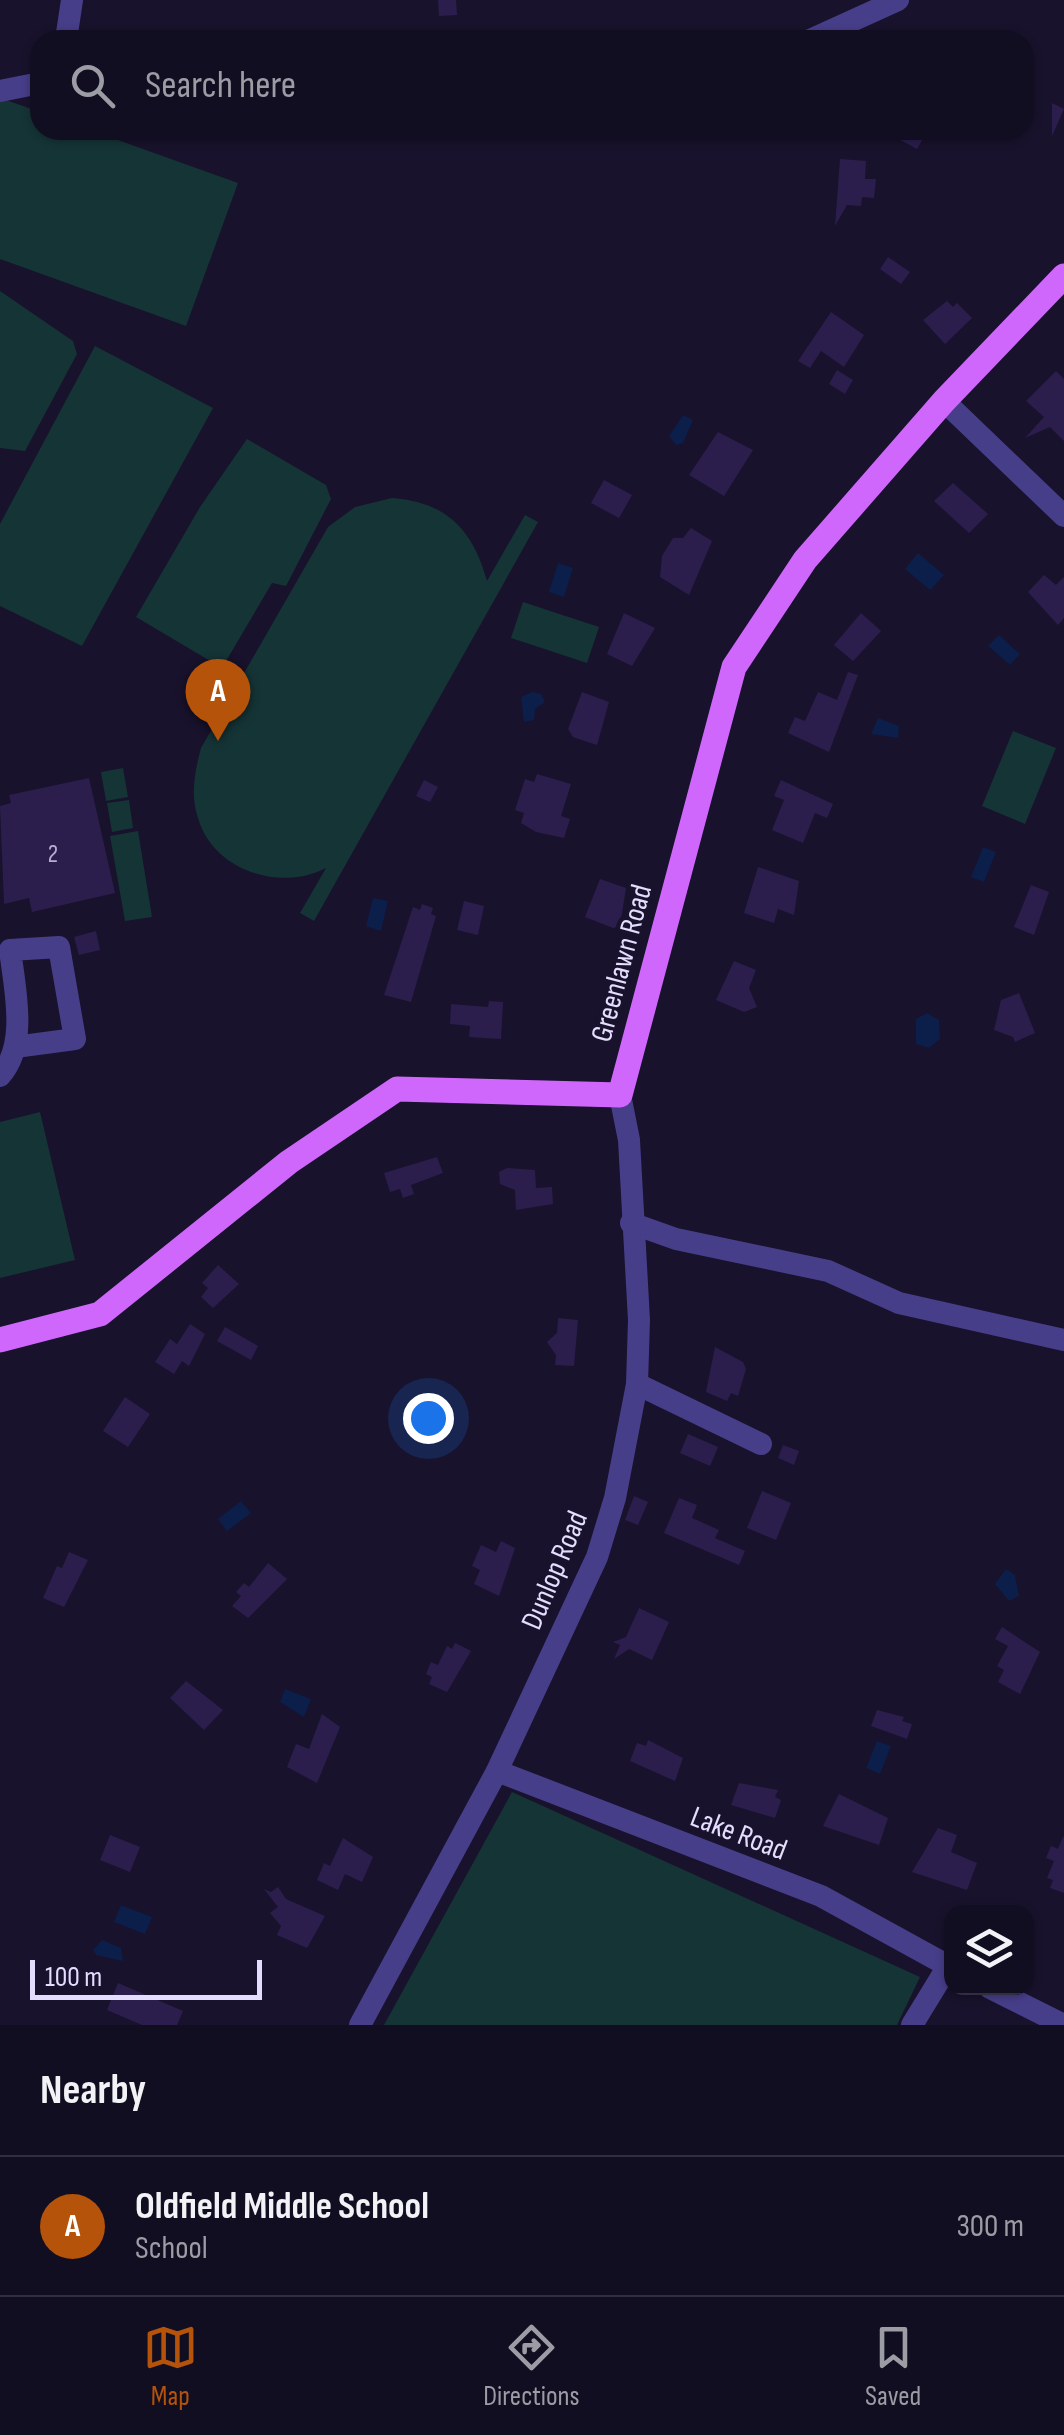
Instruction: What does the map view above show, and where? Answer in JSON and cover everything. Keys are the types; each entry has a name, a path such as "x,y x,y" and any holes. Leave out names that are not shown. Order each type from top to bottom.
{"main road":[{"name":"Greenlawn Road","path":"620,1096 734,667 805,560 944,401 1064,276"},
{"path":"0,1340 100,1314 290,1162 397,1089 620,1096"}],"street":[{"path":"68,30 72,0"},
{"path":"832,30 898,0"},
{"path":"0,91 30,85"},
{"path":"944,401 1064,516"},
{"path":"0,1076 15,1060 10,950 59,947 75,1039 15,1047"},
{"name":"Dunlop Road","path":"360,2025 497,1771 597,1557 615,1498 637,1384 639,1320 628,1140 620,1096"},
{"path":"631,1223 676,1239 828,1272 898,1303 1064,1340"},
{"path":"637,1384 761,1444"},
{"name":"Lake Road","path":"497,1771 821,1896 944,1964"},
{"path":"912,2025 944,1976"},
{"path":"1004,1995 1064,2025"}],"green space":[{"path":"0,98 30,108 30,140 118,140 238,183 186,326 0,259"},
{"path":"0,291 73,341 77,354 25,451 0,448"},
{"path":"95,346 213,408 82,646 0,606 0,524"},
{"path":"247,439 326,485 331,499 286,586 272,583 222,668 136,617 200,507"},
{"path":"392,498 428,505 455,522 474,547 487,581 525,515 538,522 314,921 300,913 326,868 308,875 270,877 251,872 218,852 198,818 194,791 197,765 201,748 328,527 355,507"},
{"path":"523,602 599,627 587,663 511,638"},
{"path":"1013,731 1056,748 1025,824 982,806"},
{"path":"123,768 128,797 106,801 101,772"},
{"path":"129,800 133,828 112,832 107,803"},
{"path":"138,831 152,917 125,921 110,836"},
{"path":"40,1112 75,1260 0,1278 0,1122"},
{"path":"512,1792 920,1977 897,2025 384,2025"}],"water":[{"path":"683,415 693,420 683,443 676,445 669,436"},
{"path":"918,553 944,575 930,590 905,569"},
{"path":"558,563 573,568 564,597 549,592"},
{"path":"999,635 1020,654 1010,665 988,646"},
{"path":"532,692 541,694 545,702 535,709 534,720 524,722 521,697"},
{"path":"878,718 899,726 898,738 871,734"},
{"path":"983,847 996,852 984,882 971,877"},
{"path":"373,898 388,901 381,931 366,926"},
{"path":"927,1013 939,1020 940,1039 929,1048 916,1044 916,1019"},
{"path":"241,1501 251,1513 227,1531 218,1519"},
{"path":"1006,1569 1015,1575 1019,1596 1009,1601 995,1584"},
{"path":"285,1689 311,1699 304,1717 280,1702"},
{"path":"877,1741 891,1746 880,1774 866,1768"},
{"path":"121,1905 152,1917 145,1934 114,1922"},
{"path":"102,1940 121,1948 123,1961 96,1955 93,1950"}],"building":[{"path":"438,0 456,0 457,15 439,16"},
{"path":"1052,103 1064,109 1052,136"},
{"path":"900,140 922,140 917,149"},
{"path":"840,159 866,161 865,179 876,179 874,198 862,197 861,206 847,205 835,226"},
{"path":"888,257 910,272 901,284 880,269"},
{"path":"947,301 953,307 957,303 972,318 945,344 923,320"},
{"path":"831,312 864,335 844,367 821,351 810,368 798,361"},
{"path":"837,370 853,380 845,394 829,384"},
{"path":"1056,371 1064,379 1064,441 1050,427 1025,438 1044,417 1026,401"},
{"path":"718,432 753,450 724,496 689,475"},
{"path":"604,480 632,495 619,518 591,503"},
{"path":"953,483 988,514 969,533 934,501"},
{"path":"691,528 712,541 689,595 660,577 662,556 673,538 683,538"},
{"path":"1044,575 1056,585 1064,577 1064,618 1058,625 1028,592"},
{"path":"624,613 655,628 632,666 607,654"},
{"path":"861,613 881,631 853,661 834,645"},
{"path":"848,672 858,675 829,752 788,733 795,717 805,721 818,692 837,700"},
{"path":"582,692 609,702 597,745 573,737 568,729"},
{"path":"537,774 571,784 561,816 570,819 564,838 536,832 521,823 524,813 515,810 525,779 534,782"},
{"path":"89,778 115,893 32,912 29,898 4,904 0,806 11,803 9,795"},
{"path":"424,780 438,787 430,802 416,796"},
{"path":"781,780 833,804 827,818 815,813 803,843 772,830 784,800 774,796"},
{"path":"758,867 799,881 794,915 778,909 774,923 744,913"},
{"path":"600,879 626,888 620,926 613,928 585,917"},
{"path":"1031,885 1049,892 1034,935 1014,927"},
{"path":"464,901 484,906 478,935 457,930"},
{"path":"422,904 433,908 431,914 436,916 411,1002 384,995 413,907 420,910"},
{"path":"96,931 100,950 79,955 74,937"},
{"path":"734,961 756,970 749,988 757,1007 744,1012 716,1000"},
{"path":"1019,993 1035,1033 1015,1042 1013,1037 994,1030 1001,1000"},
{"path":"489,1001 503,1002 501,1039 469,1037 470,1026 450,1024 451,1004 488,1007"},
{"path":"437,1157 443,1173 411,1185 414,1194 403,1198 400,1189 390,1192 384,1173"},
{"path":"507,1168 535,1170 536,1188 552,1187 553,1204 516,1210 515,1190 500,1184 499,1172"},
{"path":"218,1265 239,1284 213,1308 201,1297 208,1288 202,1283"},
{"path":"558,1318 578,1320 574,1366 555,1365 556,1355 547,1342 557,1333"},
{"path":"190,1324 205,1334 189,1366 182,1361 174,1374 155,1362 170,1339 177,1344"},
{"path":"225,1327 258,1346 251,1360 217,1341"},
{"path":"715,1347 743,1362 746,1369 738,1396 731,1393 727,1401 706,1392"},
{"path":"125,1397 150,1414 128,1447 103,1431"},
{"path":"688,1434 718,1447 710,1466 680,1453"},
{"path":"783,1445 799,1451 794,1465 778,1458"},
{"path":"762,1491 791,1503 776,1540 747,1528"},
{"path":"634,1496 648,1502 638,1525 625,1520"},
{"path":"679,1498 697,1505 692,1518 719,1530 715,1538 745,1551 739,1565 664,1533"},
{"path":"501,1541 515,1548 499,1596 474,1584 480,1570 472,1566 481,1545 496,1552"},
{"path":"69,1552 88,1560 64,1607 43,1598 57,1566 62,1568"},
{"path":"268,1563 287,1579 248,1618 232,1606 241,1596 236,1592 244,1583 249,1587"},
{"path":"639,1608 669,1622 652,1660 629,1649 614,1659 620,1645 613,1642 626,1637"},
{"path":"1002,1627 1040,1652 1020,1694 998,1682 1004,1670 997,1666 1008,1646 995,1639"},
{"path":"455,1643 471,1651 447,1692 429,1684 432,1677 426,1674 431,1662 438,1665 447,1646 452,1649"},
{"path":"186,1681 223,1710 204,1730 170,1698"},
{"path":"877,1710 904,1717 902,1721 912,1724 907,1739 871,1726"},
{"path":"322,1714 340,1727 317,1783 287,1767 296,1744 309,1749"},
{"path":"648,1740 683,1758 675,1781 630,1761 637,1743 646,1746"},
{"path":"739,1783 778,1790 775,1797 781,1800 775,1818 731,1805"},
{"path":"839,1794 888,1818 879,1845 823,1826"},
{"path":"938,1828 957,1835 951,1852 977,1863 967,1890 912,1872"},
{"path":"110,1835 140,1847 130,1872 100,1860"},
{"path":"1063,1837 1064,1893 1050,1888 1053,1880 1047,1878 1054,1861 1046,1858 1051,1846 1058,1849"},
{"path":"343,1838 373,1857 362,1882 345,1874 338,1890 317,1880 324,1863 330,1866"},
{"path":"278,1887 286,1899 325,1916 307,1948 277,1935 281,1926 270,1913 278,1907 264,1889 271,1892"},
{"path":"118,1983 183,2011 177,2025 142,2025 107,2010"}],"place":[{"name":"Oldfield Middle School","path":"218,741"}]}
